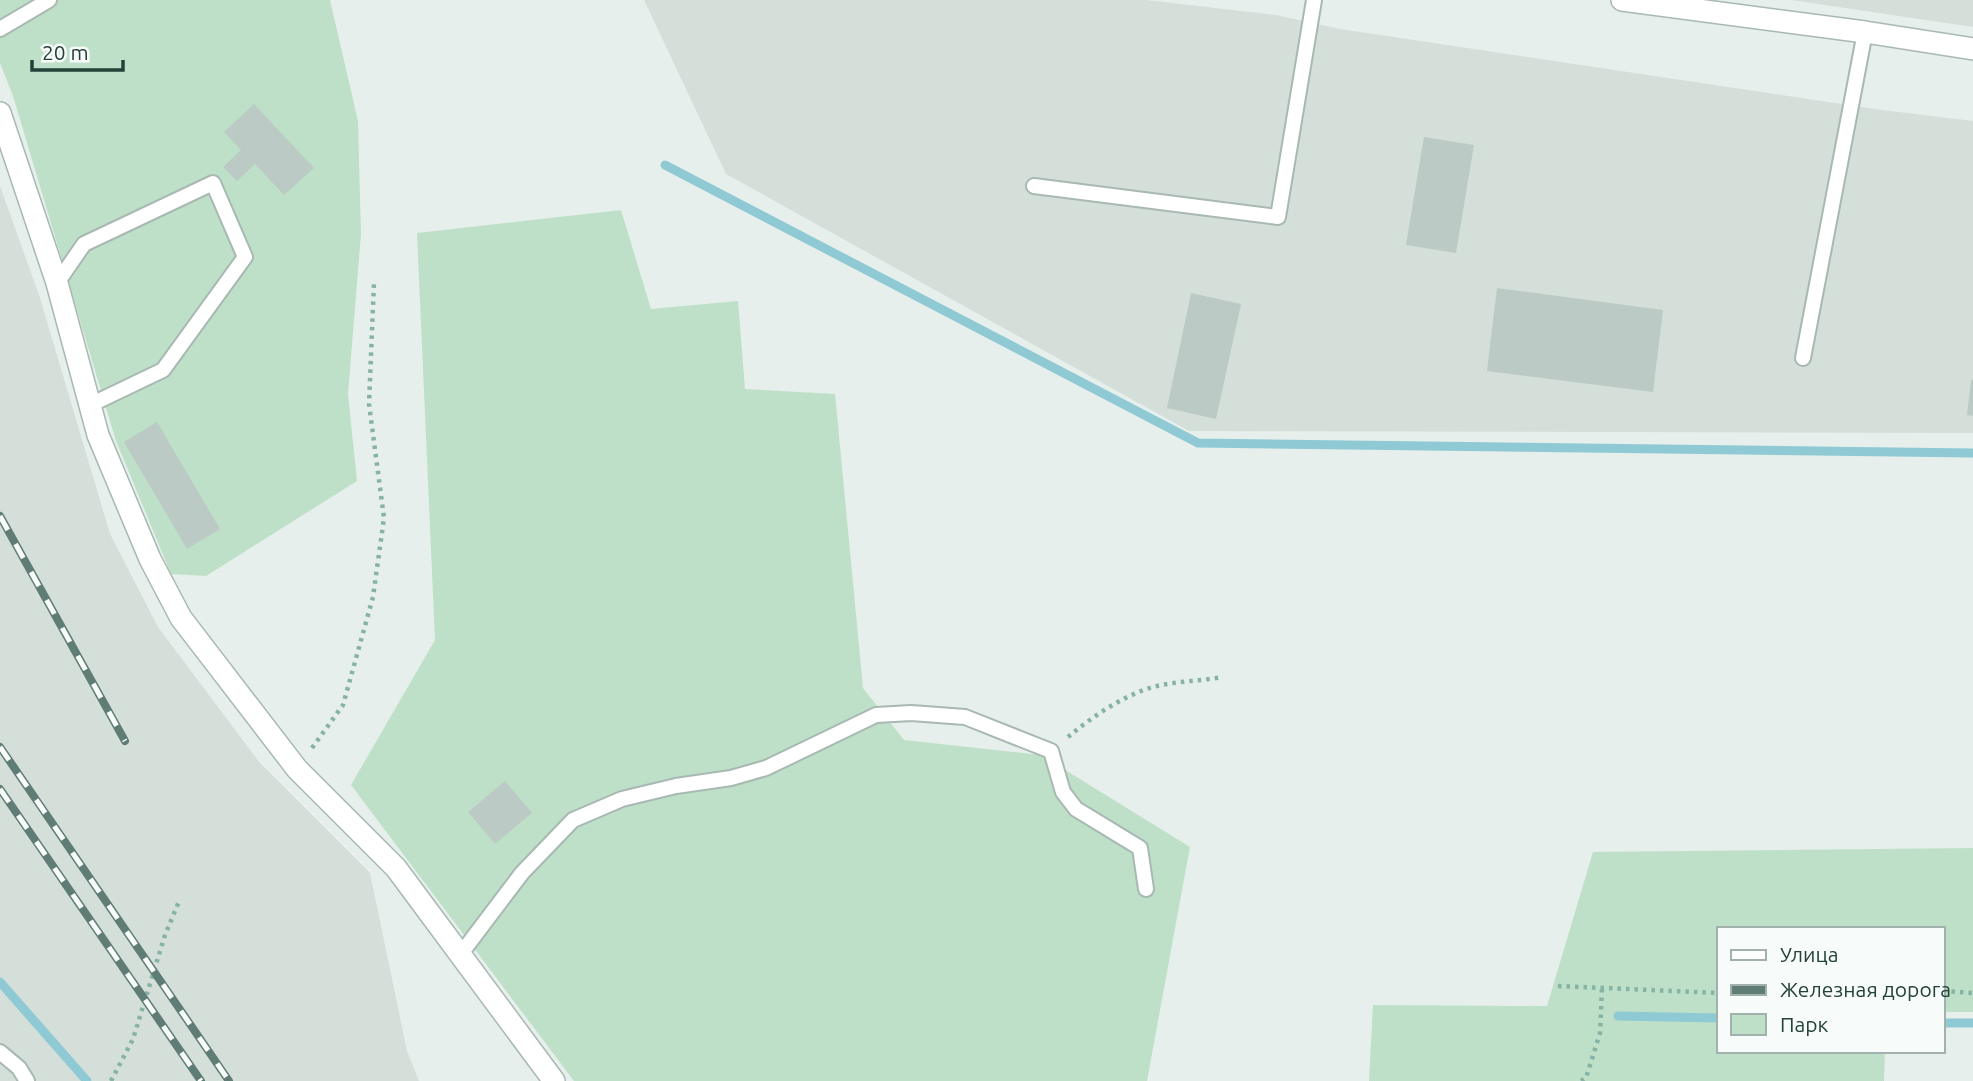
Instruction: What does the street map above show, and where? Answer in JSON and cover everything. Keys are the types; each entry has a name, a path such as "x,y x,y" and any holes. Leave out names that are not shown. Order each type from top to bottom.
{"street":[{"path":"1622,0 1973,49"},
{"path":"0,113 57,283 98,435 150,559 181,618 297,769 396,868 554,1081"}],"lane":[{"path":"0,29 50,0"},
{"path":"1034,186 1278,217 1314,0"},
{"path":"1803,358 1865,32"},
{"path":"57,283 84,244 213,183 245,257 163,370 90,405"},
{"path":"460,955 522,873 573,820 622,799 676,786 731,778 766,768 876,715 911,713 965,717 1051,751 1063,792 1076,809 1140,848 1146,889"},
{"path":"0,1052 19,1068 27,1081"}],"path":[{"path":"297,769 343,705 373,597 384,518 369,404 374,282"},
{"path":"1051,751 1087,721 1128,697 1154,687 1223,677"},
{"path":"111,1081 132,1039 165,935 180,900"},
{"path":"1558,986 1717,993"},
{"path":"1581,1081 1586,1078 1600,1033 1602,988"},
{"path":"1945,991 1973,993"}],"shaded area":[{"path":"644,0 1146,0 1276,15 1340,29 1882,110 1973,121 1973,433 1189,431 726,174"},
{"path":"1791,0 1973,0 1973,27"},
{"path":"0,186 40,298 110,534 158,627 260,763 370,873 407,1051 419,1081 0,1081"}],"green space":[{"path":"0,0 330,0 358,121 361,234 348,394 357,481 206,576 171,574 116,441 13,96 0,63"},
{"path":"621,210 651,309 738,301 745,389 835,394 863,688 904,740 1041,755 1190,847 1147,1081 574,1081 351,785 435,640 417,233"},
{"path":"1973,848 1973,1012 1945,1012 1945,927 1717,927 1717,1053 1885,1053 1884,1081 1369,1081 1373,1005 1547,1006 1593,852"}],"building":[{"path":"254,104 314,168 284,195 255,164 237,181 223,167 241,150 224,132"},
{"path":"1424,137 1474,145 1456,253 1406,245"},
{"path":"1497,288 1663,310 1653,392 1487,371"},
{"path":"1191,293 1241,304 1216,419 1167,408"},
{"path":"1973,380 1973,416 1967,415"},
{"path":"157,422 220,529 187,549 124,442"},
{"path":"505,781 532,813 495,844 468,812"}],"waterway":[{"path":"665,165 1198,443 1973,453"},
{"path":"0,982 87,1081"},
{"path":"1618,1016 1717,1018"},
{"path":"1945,1023 1973,1023"}],"railway":[{"path":"0,516 125,741"},
{"path":"0,747 229,1081"},
{"path":"0,789 201,1081"}]}
